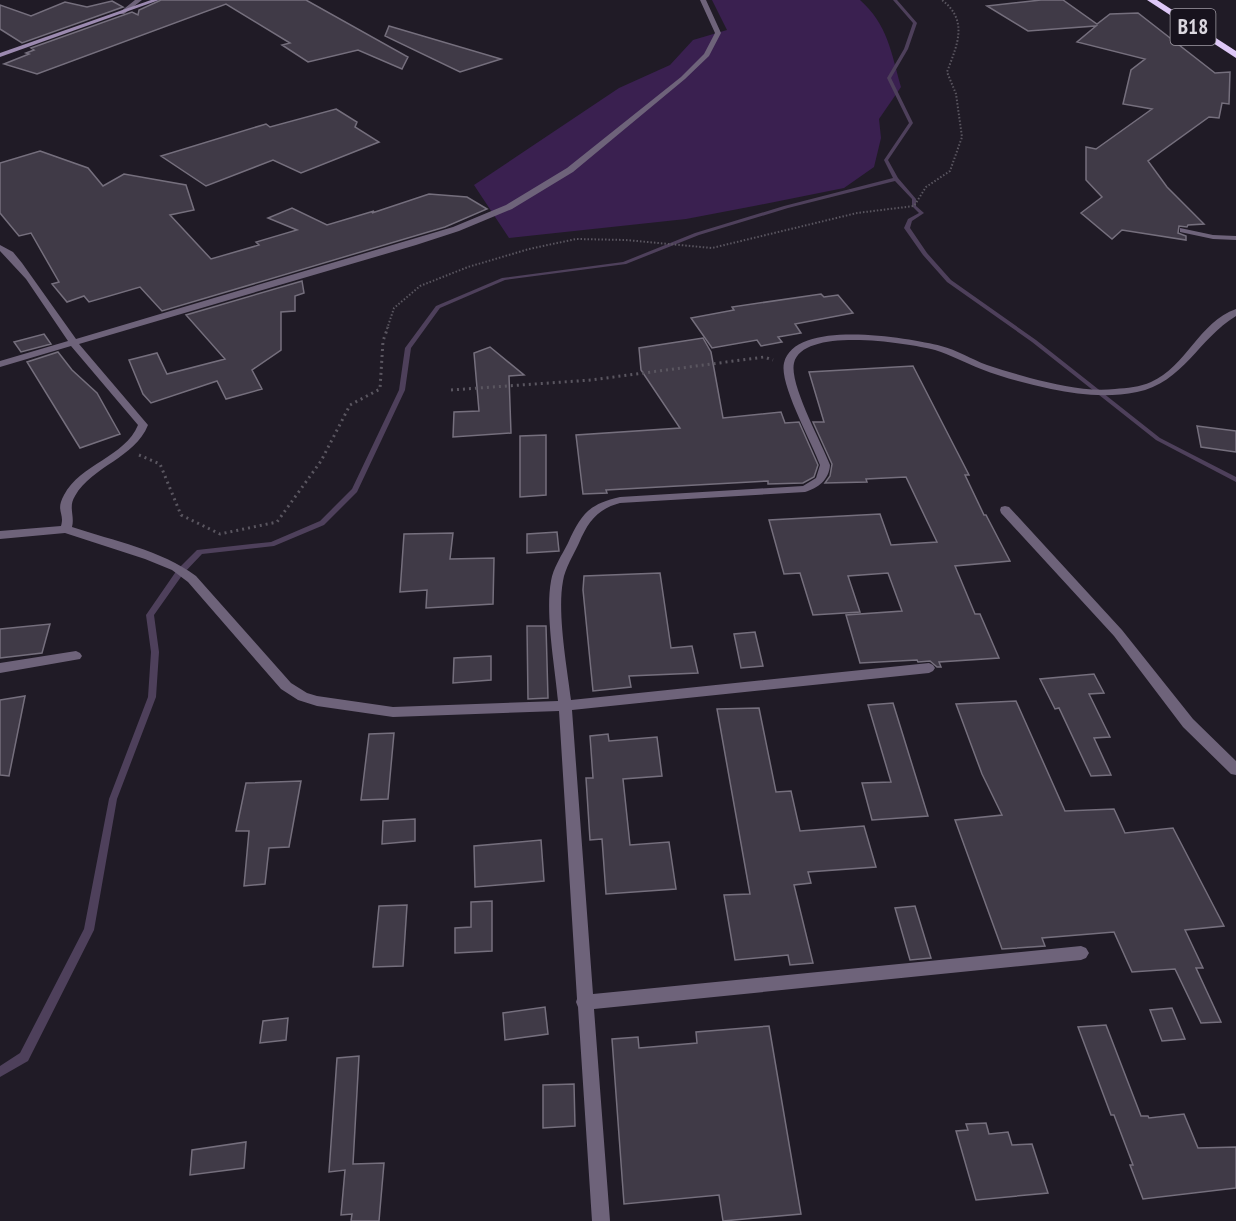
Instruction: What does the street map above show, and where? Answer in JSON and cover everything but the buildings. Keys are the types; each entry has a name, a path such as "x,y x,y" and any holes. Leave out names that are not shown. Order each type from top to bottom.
{"highway":[{"name":"B18","path":"1151,0 1236,55"}],"main road":[{"path":"0,55 156,0"}],"street":[{"path":"122,13 139,0"},
{"path":"0,364 414,243 456,229 508,207 570,170 683,78 707,55 718,33 703,0"},
{"path":"1183,230 1213,237 1236,238"},
{"path":"0,247 15,258 74,343 104,382 143,425 141,435 125,449 105,461 75,488 64,508 64,516 68,522 66,529"},
{"path":"601,1221 565,706 555,604 557,579 581,526 592,511 607,503 620,500 805,489 814,485 823,476 825,470 823,457 796,396 788,366 792,355 799,348 828,339 872,337 938,348 994,371 1088,393 1141,389 1162,381 1188,358 1218,322 1236,312"},
{"path":"1005,510 1118,633 1188,723 1236,770"},
{"path":"0,535 66,529 176,567 192,579 286,686 303,697 352,708 393,712 565,706 929,668"},
{"path":"0,668 76,656"},
{"path":"584,1002 1081,953"}],"path":[{"path":"125,449 160,464 181,515 210,530 220,534 277,522 321,461 350,405 380,390 383,341 394,308 420,286 498,258 576,239 626,240 712,248 857,213 914,206 926,187 950,171 962,137 956,94 946,72 960,37 958,18 949,4 942,0"},
{"path":"451,390 591,380 764,357 788,366"}],"shaded area":[{"path":"712,0 860,0 869,9 883,29 901,87 879,119 881,138 874,167 844,188 754,206 686,219 509,238 474,185 619,88 670,65 693,40 727,30"}],"waterway":[{"path":"895,0 915,23 906,49 889,78 911,123 886,160 896,179"},
{"path":"0,1072 24,1057 89,930 113,799 152,697 155,652 150,615 180,572 200,552 272,544 322,523 355,490 402,390 408,348 438,307 504,279 624,263 697,234 786,207 896,179"},
{"path":"896,179 914,199 914,206 922,213 910,220 907,228 925,254 949,281 1034,341 1158,439 1236,480"}]}
